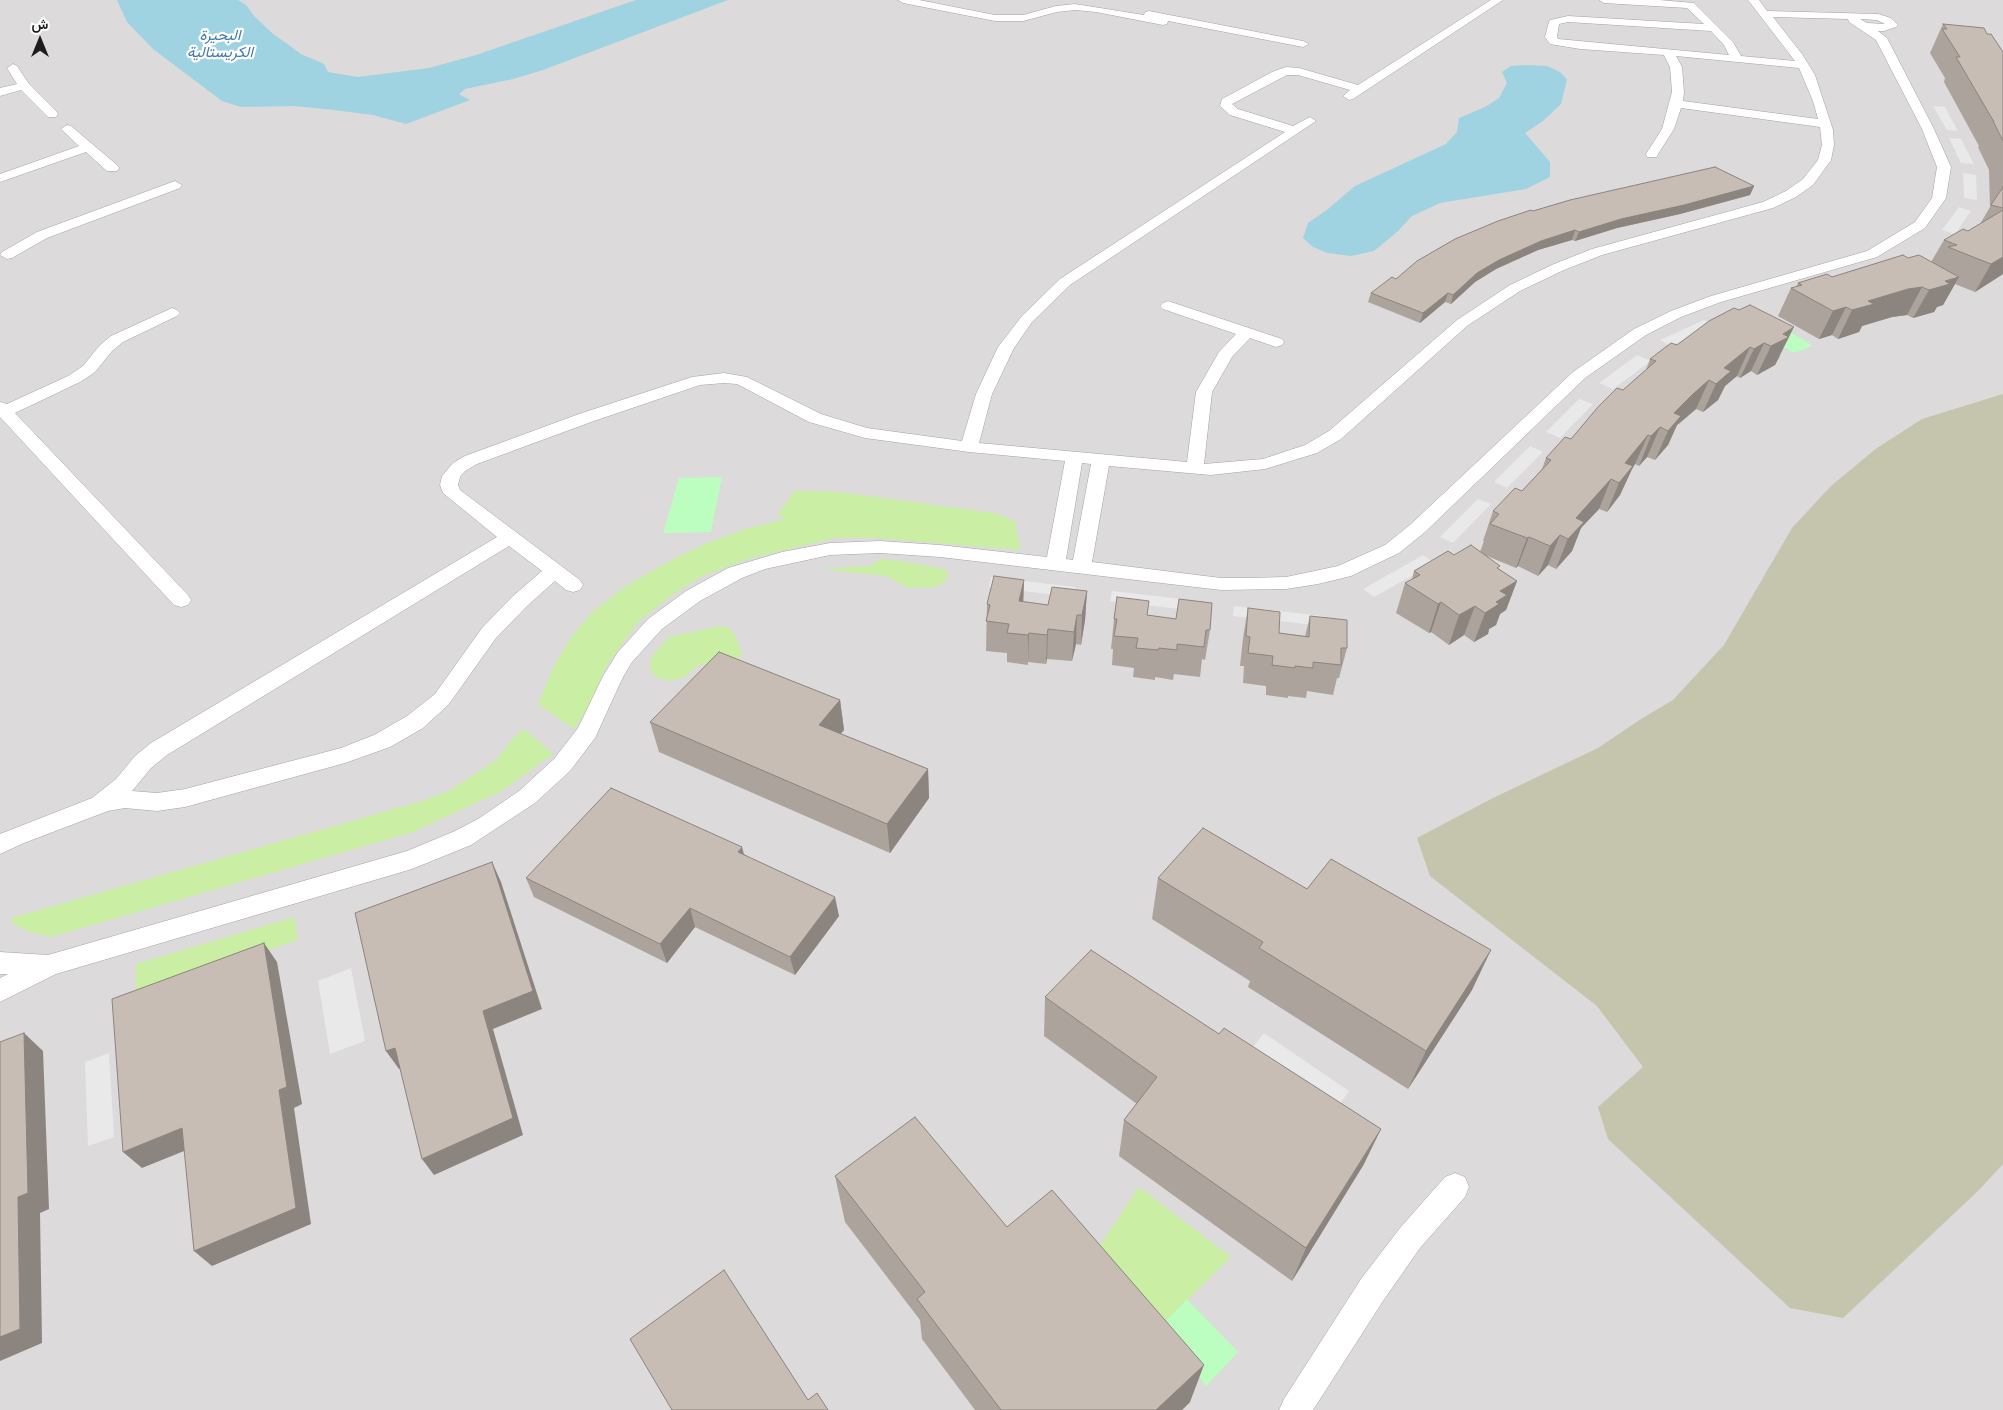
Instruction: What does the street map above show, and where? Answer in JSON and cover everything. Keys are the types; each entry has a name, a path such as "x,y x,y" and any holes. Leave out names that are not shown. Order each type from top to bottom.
{"street":[{"path":"903,0 995,18 1023,18 1056,9 1075,7 1163,22"},
{"path":"947,0 1014,11 1038,8 1055,0"},
{"path":"1106,0 1152,15 1303,44"},
{"path":"1344,99 1498,0"},
{"path":"1604,0 1690,5 1729,44 1737,59"},
{"path":"573,585 452,493 449,485 450,480 459,467 471,460 698,380 724,378 740,380 815,418 859,432 969,447 1074,458 1195,469 1229,470 1265,464 1297,455 1324,442 1335,435 1462,323 1496,298 1534,278 1597,252 1754,210 1791,194 1814,175 1824,160 1828,145 1825,124 1815,89 1804,65 1786,39 1753,0"},
{"path":"1634,1 1644,23"},
{"path":"1858,22 1868,15 1883,18 1891,24 1884,33"},
{"path":"0,991 49,965 412,859 463,838 528,797 562,765 587,732 613,676 625,657 655,624 692,596 735,573 782,558 830,549 855,547 940,551 1221,584 1248,585 1303,581 1344,571 1361,565 1392,549 1408,537 1579,375 1640,332 1676,314 1716,299 1872,254 1920,225 1939,198 1944,167 1884,33 1858,22 1766,17"},
{"path":"1713,28 1568,19 1554,22 1551,37 1554,42 1580,46 1804,65"},
{"path":"1652,154 1668,129 1678,92 1676,67 1668,52"},
{"path":"13,68 24,86 52,114"},
{"path":"1295,131 1234,112 1226,106 1226,102 1276,74 1286,71 1299,72 1360,89"},
{"path":"0,92 24,86"},
{"path":"1676,104 1825,124"},
{"path":"969,447 984,394 998,362 1016,333 1064,282 1310,121"},
{"path":"67,129 86,148 112,168"},
{"path":"0,178 86,148"},
{"path":"1,257 42,235 175,185"},
{"path":"1168,306 1276,342"},
{"path":"172,313 117,339 106,348 89,369 74,380 2,409 181,600"},
{"path":"1195,469 1204,392 1225,355 1247,332"},
{"path":"1055,565 1074,458"},
{"path":"1082,568 1101,460"},
{"path":"1065,506 1092,508"},
{"path":"97,805 131,778 143,762 160,749 510,537"},
{"path":"0,845 16,836 97,805 125,799 157,802 185,798 345,755 364,749 400,732 442,699 489,633 520,601 555,571"},
{"path":"131,778 134,789 141,800"},
{"path":"0,963 49,965"},
{"path":"1296,1410 1372,1290 1410,1238 1455,1187"}],"shaded area":[{"path":"0,0 2003,0 2003,1410 0,1410"},
{"path":"1933,106 1945,107 1958,131 1947,130"},
{"path":"1949,138 1961,139 1974,164 1961,163"},
{"path":"1963,173 1976,175 1977,200 1964,198"},
{"path":"1959,207 1971,211 1955,234 1942,230"},
{"path":"1704,320 1715,325 1670,346 1660,340"},
{"path":"1637,355 1651,361 1613,389 1599,383"},
{"path":"2003,394 2003,1164 1979,1190 1843,1318 1790,1308 1608,1139 1598,1107 1643,1067 1597,1006 1430,876 1417,838 1493,798 1598,748 1673,700 1724,645 1792,528 1831,486 1877,448 1922,419"},
{"path":"1579,399 1593,404 1560,438 1546,432"},
{"path":"1530,446 1543,452 1507,488 1494,482"},
{"path":"1478,499 1491,504 1453,543 1440,537"},
{"path":"1423,555 1435,563 1374,597 1363,589"},
{"path":"991,577 1076,587 1074,597 989,587"},
{"path":"1112,591 1198,601 1197,611 1110,601"},
{"path":"1234,606 1323,616 1323,626 1233,616"},
{"path":"351,968 365,1041 330,1054 318,981"},
{"path":"1264,1033 1349,1091 1334,1112 1248,1053"},
{"path":"109,1053 114,1137 88,1146 85,1062"}],"green space":[{"path":"1760,313 1813,346 1794,353 1736,322"},
{"path":"722,477 711,532 663,533 679,478"},
{"path":"795,490 839,492 994,513 1015,521 1020,550 875,538 835,538 748,559 702,576 672,595 638,622 607,665 590,704 574,729 538,704 553,668 569,640 592,612 626,586 704,544 745,529 785,519 778,514"},
{"path":"880,559 945,569 948,574 945,582 935,587 908,588 887,576 820,569 870,566"},
{"path":"719,626 730,628 736,637 742,655 732,661 716,661 697,666 685,677 668,681 656,677 649,668 652,656 669,637"},
{"path":"524,729 553,754 500,792 413,832 51,937 30,932 13,924 11,918 422,801 449,791 496,760 514,737"},
{"path":"294,917 298,940 136,994 136,964"},
{"path":"1139,1187 1231,1257 1160,1327 1098,1248"},
{"path":"1187,1299 1238,1352 1206,1386 1160,1327"}],"water":[{"name":"البحيرة الكريستالية","path":"117,0 238,0 246,5 255,17 272,33 301,54 324,64 328,72 358,77 429,68 476,55 636,0 728,0 543,70 513,79 465,89 459,94 470,100 406,124 373,115 334,110 294,106 241,107 222,101 153,49 127,22"},
{"path":"1511,66 1547,66 1560,72 1567,79 1561,104 1543,121 1525,133 1550,162 1550,177 1526,189 1440,203 1412,216 1397,232 1374,251 1351,256 1328,253 1313,247 1303,238 1308,223 1355,186 1446,144 1457,132 1459,118 1485,107 1499,98 1507,83 1502,72"}],"building":[{"path":"1943,24 1984,28 1987,34 1991,34 2003,52 2003,141 1956,57 1960,57 1942,29 1947,29"},
{"path":"1715,167 1754,186 1684,205 1621,219 1579,232 1575,230 1541,241 1499,260 1477,273 1453,295 1448,293 1423,313 1371,293 1392,277 1396,279 1417,261 1455,239 1498,221 1570,200"},
{"path":"2003,187 2003,208 1991,205"},
{"path":"2003,210 2003,257 1991,264 1948,247 1957,245 1944,240 1963,229 1968,231"},
{"path":"1903,255 1908,258 1919,255 1959,277 1945,281 1950,284 1929,290 1922,287 1908,289 1868,301 1874,304 1852,310 1846,307 1833,311 1791,288 1802,285 1798,283 1827,274 1832,277"},
{"path":"1750,305 1794,327 1783,334 1789,337 1771,346 1764,343 1754,349 1750,347 1724,368 1731,371 1716,384 1709,380 1674,413 1681,416 1668,431 1660,427 1651,436 1648,435 1625,463 1633,466 1619,483 1611,479 1576,518 1584,522 1568,539 1560,535 1550,546 1490,524 1499,514 1493,511 1515,488 1522,491 1551,460 1546,458 1565,437 1571,439 1617,388 1623,390 1656,361 1650,359 1671,343 1677,345 1709,321 1734,308 1739,310"},
{"path":"1471,545 1500,566 1497,568 1517,581 1500,591 1507,595 1496,602 1499,604 1485,613 1475,606 1459,615 1441,602 1438,604 1405,583 1420,575 1414,571 1448,551 1454,555"},
{"path":"994,576 1024,580 1019,601 1048,605 1052,587 1087,591 1082,615 1077,615 1074,632 1048,629 1047,635 1007,633 1009,624 986,621 990,605 987,604"},
{"path":"1117,597 1149,601 1147,615 1176,619 1179,599 1212,603 1210,630 1206,630 1204,647 1177,644 1177,650 1136,648 1138,638 1114,636 1117,619 1114,619"},
{"path":"1248,608 1280,612 1279,633 1309,637 1310,616 1347,620 1347,648 1341,648 1341,665 1313,662 1313,668 1295,666 1295,668 1272,665 1273,656 1248,653 1250,637 1246,636"},
{"path":"719,652 840,700 819,725 928,769 887,824 650,722"},
{"path":"611,788 742,847 738,852 835,897 790,957 690,908 660,944 526,878"},
{"path":"1203,828 1307,889 1331,859 1491,950 1426,1051 1259,948 1263,942 1158,878"},
{"path":"492,862 533,991 483,1011 513,1118 422,1159 395,1048 386,1051 355,913"},
{"path":"264,943 287,1087 279,1090 296,1208 194,1251 182,1128 123,1152 112,999"},
{"path":"1091,950 1219,1034 1224,1028 1381,1129 1306,1248 1124,1120 1157,1077 1045,997"},
{"path":"24,1033 28,1193 18,1197 20,1329 0,1337 0,1042"},
{"path":"915,1117 1007,1227 1052,1190 1204,1365 1156,1410 1001,1410 917,1299 925,1292 835,1176"},
{"path":"724,1270 808,1400 817,1393 828,1410 672,1410 630,1339"}]}
